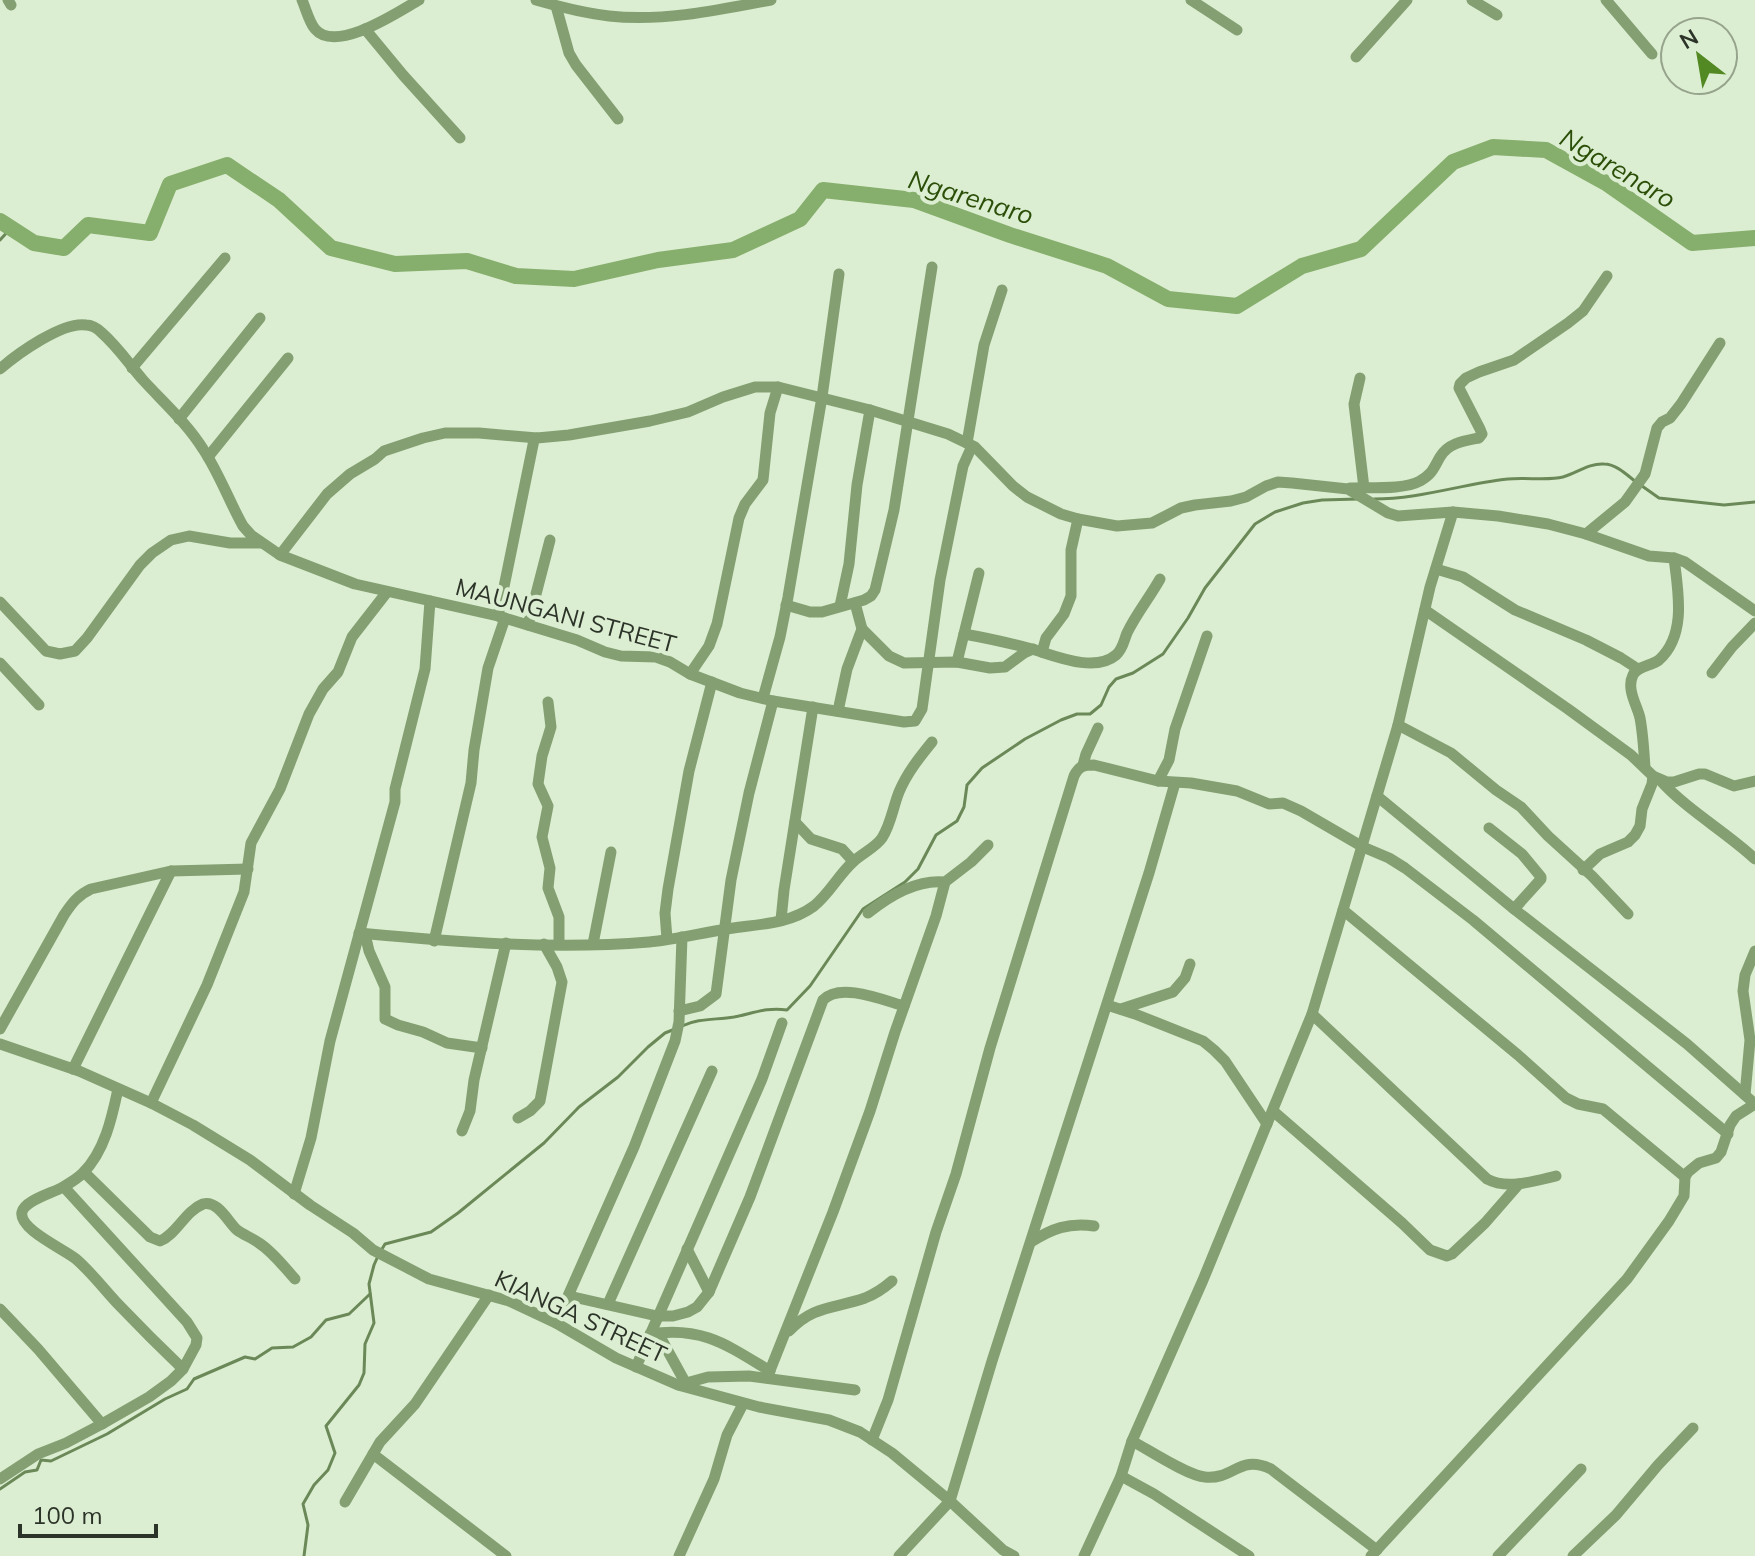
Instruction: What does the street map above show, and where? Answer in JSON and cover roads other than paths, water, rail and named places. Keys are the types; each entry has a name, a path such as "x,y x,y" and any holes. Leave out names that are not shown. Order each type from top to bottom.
{"street":[{"path":"302,0 315,29 332,37 365,29 419,0"},
{"path":"536,0 569,10 644,18 725,9 771,0"},
{"path":"1191,0 1237,30"},
{"path":"1356,57 1407,0"},
{"path":"1472,0 1497,15"},
{"path":"1606,0 1652,54"},
{"path":"556,6 569,53 618,119"},
{"path":"365,29 460,138"},
{"path":"132,368 225,258"},
{"path":"786,605 822,612 855,603 871,596 875,590 894,510 932,267"},
{"path":"679,1011 700,1006 716,994 723,929 786,605 822,397 839,274"},
{"path":"280,555 327,494 384,451 445,433 537,438 569,435 688,412 755,387 778,387 822,397 948,434 970,444 1027,497 1061,514 1117,526 1152,523 1181,508 1246,497 1278,482 1348,489 1414,484 1434,471 1441,454 1450,447 1479,438 1482,434 1459,388 1460,384 1479,372 1514,360 1568,323 1583,311 1607,276"},
{"name":"MAUNGANI STREET","path":"0,369 47,336 86,324 98,329 109,340 193,434 243,526 280,555 355,584 502,617 605,652 621,656 656,657 740,693 904,722 915,721 922,709 940,580 970,444 984,345 1002,290"},
{"path":"179,419 260,318"},
{"path":"1586,534 1625,502 1645,474 1657,428 1681,404 1720,343"},
{"path":"208,457 288,358"},
{"path":"1360,378 1354,404 1364,488"},
{"path":"690,674 709,646 717,624 739,518 745,504 763,480 770,413 778,387"},
{"path":"840,606 847,579 857,485 870,410"},
{"path":"434,941 471,783 488,668 502,617 532,443 537,438"},
{"path":"1348,489 1398,516 1453,512 1498,516 1586,534 1649,556 1674,558 1685,562 1755,611"},
{"path":"1084,1556 1121,1476 1132,1441 1203,1280 1312,1014 1398,725 1425,610 1453,512"},
{"path":"855,603 862,629 883,652 897,661 1005,667 1024,653 1037,651 1064,614 1071,596 1071,550 1078,519"},
{"path":"0,602 46,651 60,654 75,651 140,565 171,540 189,536 230,543 262,543"},
{"path":"528,625 550,540"},
{"path":"1583,870 1600,854 1628,842 1640,826 1653,774 1630,684 1638,669 1649,666 1669,648 1676,632 1678,591 1674,558"},
{"path":"1436,569 1463,577 1515,610 1597,645 1638,669"},
{"path":"957,662 979,573"},
{"path":"964,634 1061,659 1101,662 1119,652 1160,579"},
{"path":"151,1103 207,985 244,892 251,843 280,789 309,714 323,689 338,672 352,637 387,592"},
{"path":"294,1194 311,1138 330,1041 362,933 395,802 395,789 425,669 430,601"},
{"path":"1425,610 1568,709 1653,774 1755,859"},
{"path":"1712,673 1755,623"},
{"path":"838,711 847,669 862,629"},
{"path":"1158,781 1169,760 1175,729 1207,636"},
{"path":"0,663 39,705"},
{"path":"667,939 665,913 668,889 689,771 712,682"},
{"path":"548,702 551,727 538,784 548,806 542,837 550,868 548,888 559,917 559,944"},
{"path":"781,920 813,707"},
{"path":"1398,725 1451,753 1521,807 1628,914"},
{"path":"872,1440 888,1400 936,1232 956,1174 994,1034 1074,776 1083,765 1098,728"},
{"path":"362,933 434,941 593,944 651,942 781,920 816,904 853,861 880,841 905,779 932,742"},
{"path":"1083,765 1158,781 1237,791 1269,804 1283,803 1389,858 1473,920 1728,1134"},
{"path":"1653,774 1674,782 1699,774 1734,786 1755,781"},
{"path":"904,1555 950,1501 1175,783"},
{"path":"1132,1441 1204,1478 1259,1463 1271,1469 1374,1553 1627,1279 1679,1205 1684,1196 1685,1177 1699,1163 1716,1158 1736,1116 1755,1104 1663,1024 1514,909 1377,796"},
{"path":"795,822 811,839 842,849 853,861"},
{"path":"1489,828 1522,854 1541,877 1514,909"},
{"path":"769,1374 865,1125 945,882 988,845"},
{"path":"593,944 611,852"},
{"path":"0,1029 64,915 80,894 171,871 248,869"},
{"path":"73,1069 171,871"},
{"path":"868,913 907,889 933,880 945,882"},
{"path":"1343,910 1566,1098 1603,1109 1685,1177"},
{"path":"362,933 385,987 385,1019 447,1043 482,1048"},
{"path":"556,1323 628,1160 675,1041 682,937"},
{"path":"462,1131 470,1111 506,943"},
{"path":"518,1118 540,1101 562,982 544,944"},
{"path":"1745,1095 1750,1040 1743,991 1745,975 1755,951"},
{"path":"1120,1009 1173,992 1185,978 1190,964"},
{"path":"569,1296 657,1316 673,1316 697,1307 709,1292 750,1197 823,1000 830,994 844,992 865,994 904,1006"},
{"path":"1107,1005 1203,1041 1225,1061 1267,1124"},
{"path":"1312,1014 1487,1179 1501,1184 1519,1184 1556,1176"},
{"path":"636,1367 654,1333 657,1316 762,1079 782,1023"},
{"name":"KIANGA STREET","path":"0,1045 73,1069 193,1125 250,1160 373,1250 409,1270 429,1279 509,1301 556,1323 616,1358 682,1384 743,1404 829,1420 860,1432 892,1453 1003,1550 1014,1556"},
{"path":"608,1304 712,1071"},
{"path":"118,1089 100,1149 84,1172 64,1187 43,1196 23,1210 22,1215 31,1230 76,1259 183,1369"},
{"path":"1273,1111 1439,1255 1452,1254 1485,1223 1519,1184"},
{"path":"84,1172 150,1237 160,1241 195,1209 211,1204 234,1227 267,1250 295,1279"},
{"path":"0,1479 38,1454 66,1443 149,1397 183,1369 196,1345 193,1330 64,1187"},
{"path":"1030,1242 1055,1228 1094,1226"},
{"path":"687,1249 709,1292"},
{"path":"786,1334 798,1321 821,1309 865,1298 892,1281"},
{"path":"345,1502 373,1454 415,1404 489,1295"},
{"path":"0,1309 102,1424"},
{"path":"654,1333 687,1331 703,1335 733,1349 769,1374"},
{"path":"654,1333 682,1384 708,1377 769,1374 855,1390"},
{"path":"679,1556 714,1479 727,1435 743,1404"},
{"path":"1573,1556 1616,1515 1693,1428"},
{"path":"373,1454 506,1556"},
{"path":"1498,1556 1581,1469"},
{"path":"1121,1476 1249,1556"}],"waterway":[{"name":"Ngarenaro","path":"0,221 34,243 64,248 88,225 150,233 170,184 227,165 279,200 331,248 395,264 467,261 516,276 574,279 658,260 733,250 800,219 823,190 914,200 1107,266 1168,299 1237,306 1302,266 1361,249 1453,162 1493,147 1546,150 1606,183 1692,243 1755,238"},
{"path":"0,240 11,228"},
{"path":"1374,499 1408,497 1508,479 1557,478 1599,464 1613,466 1636,482"},
{"path":"1642,486 1659,498 1724,505 1755,502"},
{"path":"682,1026 767,1010 787,1010 810,986 863,909 905,882 918,869 936,835 957,821 964,807 967,785 982,768 1025,739 1061,720 1077,714 1090,714 1101,705 1116,679 1133,673 1163,654 1205,588 1255,524 1275,512 1303,503 1358,499"},
{"path":"382,1249 385,1244 431,1232 458,1213 544,1143 579,1107 618,1077 648,1047 675,1029"},
{"path":"304,1556 308,1525 303,1504 328,1470 335,1453 326,1426 359,1385 364,1373 365,1344 374,1323 369,1284 378,1256"},
{"path":"0,1489 25,1472 37,1470 41,1460 51,1461 107,1434 187,1389 194,1379 245,1357 255,1359 272,1348 293,1347 311,1337 326,1320 349,1314 370,1294"}]}
